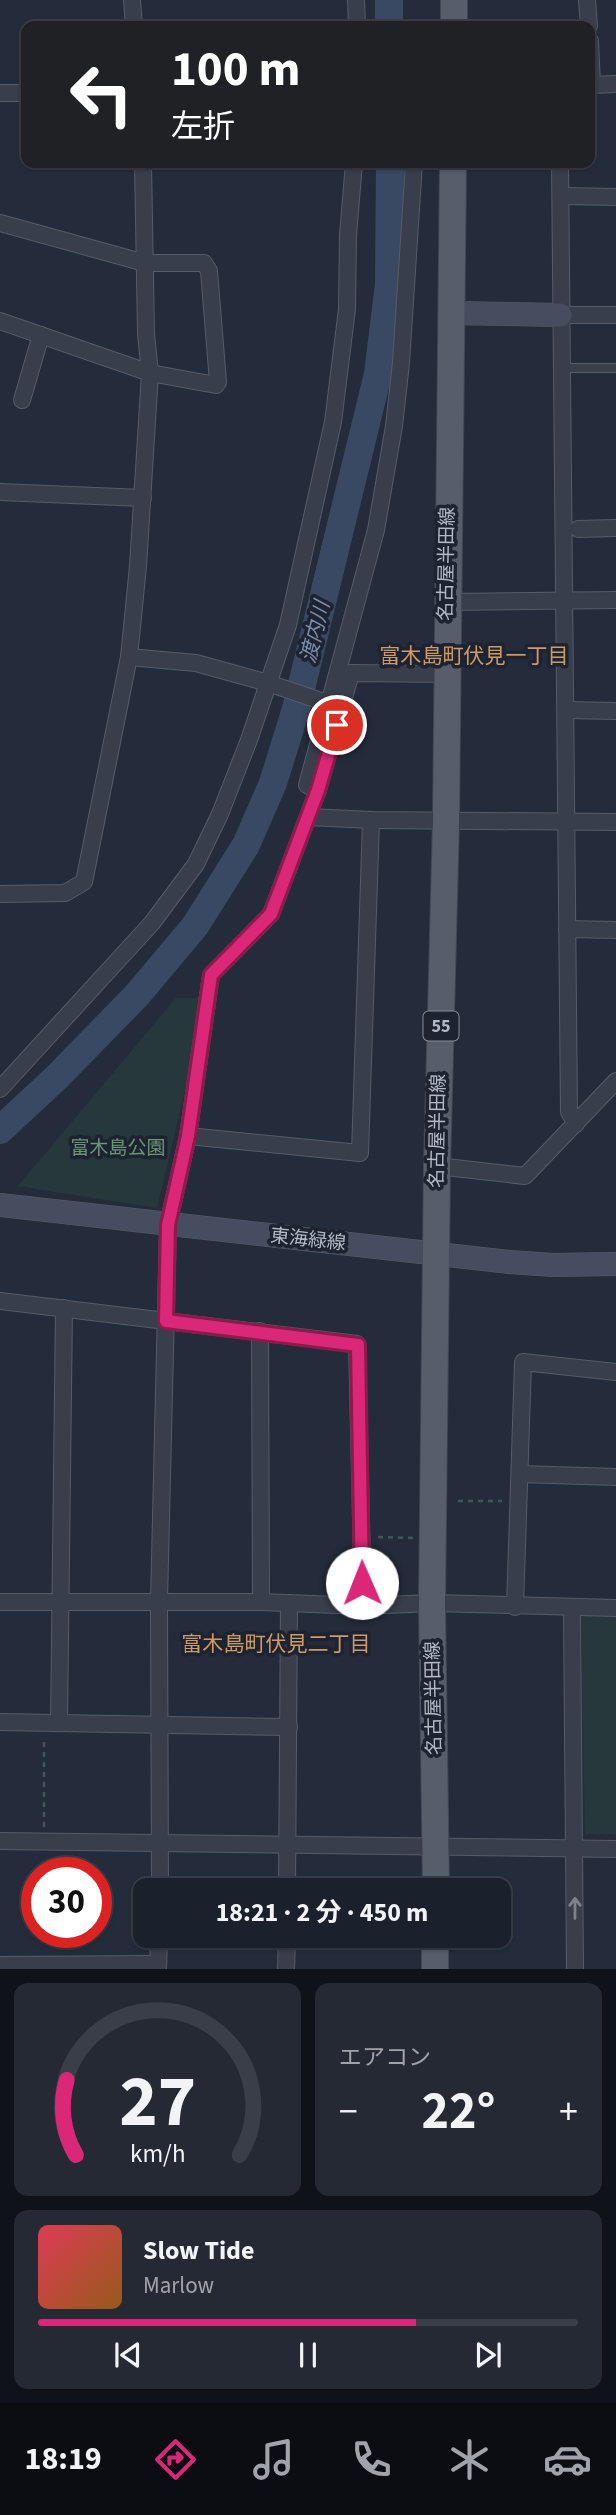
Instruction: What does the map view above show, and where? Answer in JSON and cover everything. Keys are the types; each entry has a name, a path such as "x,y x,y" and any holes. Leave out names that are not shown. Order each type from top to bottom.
{"main road":[{"path":"454,0 454,21"},
{"name":"名古屋半田線","path":"436,1878 432,1603 437,1166 446,821 453,168"},
{"path":"451,313 560,315"},
{"name":"東海緑線","path":"0,1205 553,1265 616,1264"},
{"path":"435,1948 435,1969"}],"street":[{"path":"132,0 134,21"},
{"path":"356,0 356,21"},
{"path":"587,0 589,21"},
{"path":"595,85 616,84"},
{"path":"0,93 21,93"},
{"path":"0,894 65,893 84,882 129,657 143,498 150,373 146,334 143,168"},
{"path":"0,1089 152,923 196,864 273,685 333,422 347,309 348,234 354,168"},
{"path":"318,790 307,785 376,530 394,426 401,363 414,168"},
{"path":"560,168 569,1112 576,1124"},
{"path":"561,196 616,197"},
{"path":"0,223 145,263 204,263 209,271 218,382 216,384 150,373 0,321"},
{"path":"560,315 616,315"},
{"path":"22,400 41,335"},
{"path":"0,492 143,498"},
{"path":"578,529 616,528"},
{"path":"447,602 616,600"},
{"path":"129,657 196,663 330,704"},
{"path":"160,1878 159,1601 168,1225 188,1136 211,975 271,914 318,790 351,673 447,674"},
{"path":"566,710 616,711"},
{"path":"309,817 616,822"},
{"path":"188,1136 360,1153 371,820"},
{"path":"567,929 616,930"},
{"path":"437,1166 526,1176 616,1081"},
{"path":"0,1301 358,1345 363,1606"},
{"path":"51,1722 60,1600 64,1308"},
{"path":"260,1331 261,1602"},
{"path":"515,1607 523,1362 616,1372"},
{"path":"520,1474 616,1477"},
{"path":"0,1602 261,1602 363,1606 432,1603 616,1608"},
{"path":"287,1878 289,1603"},
{"path":"572,1615 575,1969"},
{"path":"0,1722 289,1727"},
{"path":"0,1841 616,1849"},
{"path":"0,1965 158,1966 159,1948"},
{"path":"286,1969 287,1948"}],"lane":[{"path":"561,368 616,368"}],"path":[{"path":"458,1501 519,1502"},
{"path":"361,1536 421,1538"},
{"path":"44,1842 51,1722"}],"green space":[{"name":"富木島公園","path":"176,998 207,998 157,1208 18,1186"},
{"path":"616,1614 616,1834 585,1834 581,1615"}],"waterway":[{"name":"渡内川","path":"389,0 389,21"},
{"name":"渡内川","path":"0,1130 57,1077 137,995 195,926 246,845 273,783 296,709 378,374 389,284 390,168"}],"district":[{"name":"富木島町伏見一丁目","path":"474,656"},
{"name":"富木島町伏見二丁目","path":"276,1644"}],"route":[{"path":"337,725 309,817 271,914 211,975 188,1136 168,1225 166,1321 358,1345 362,1583"}]}
